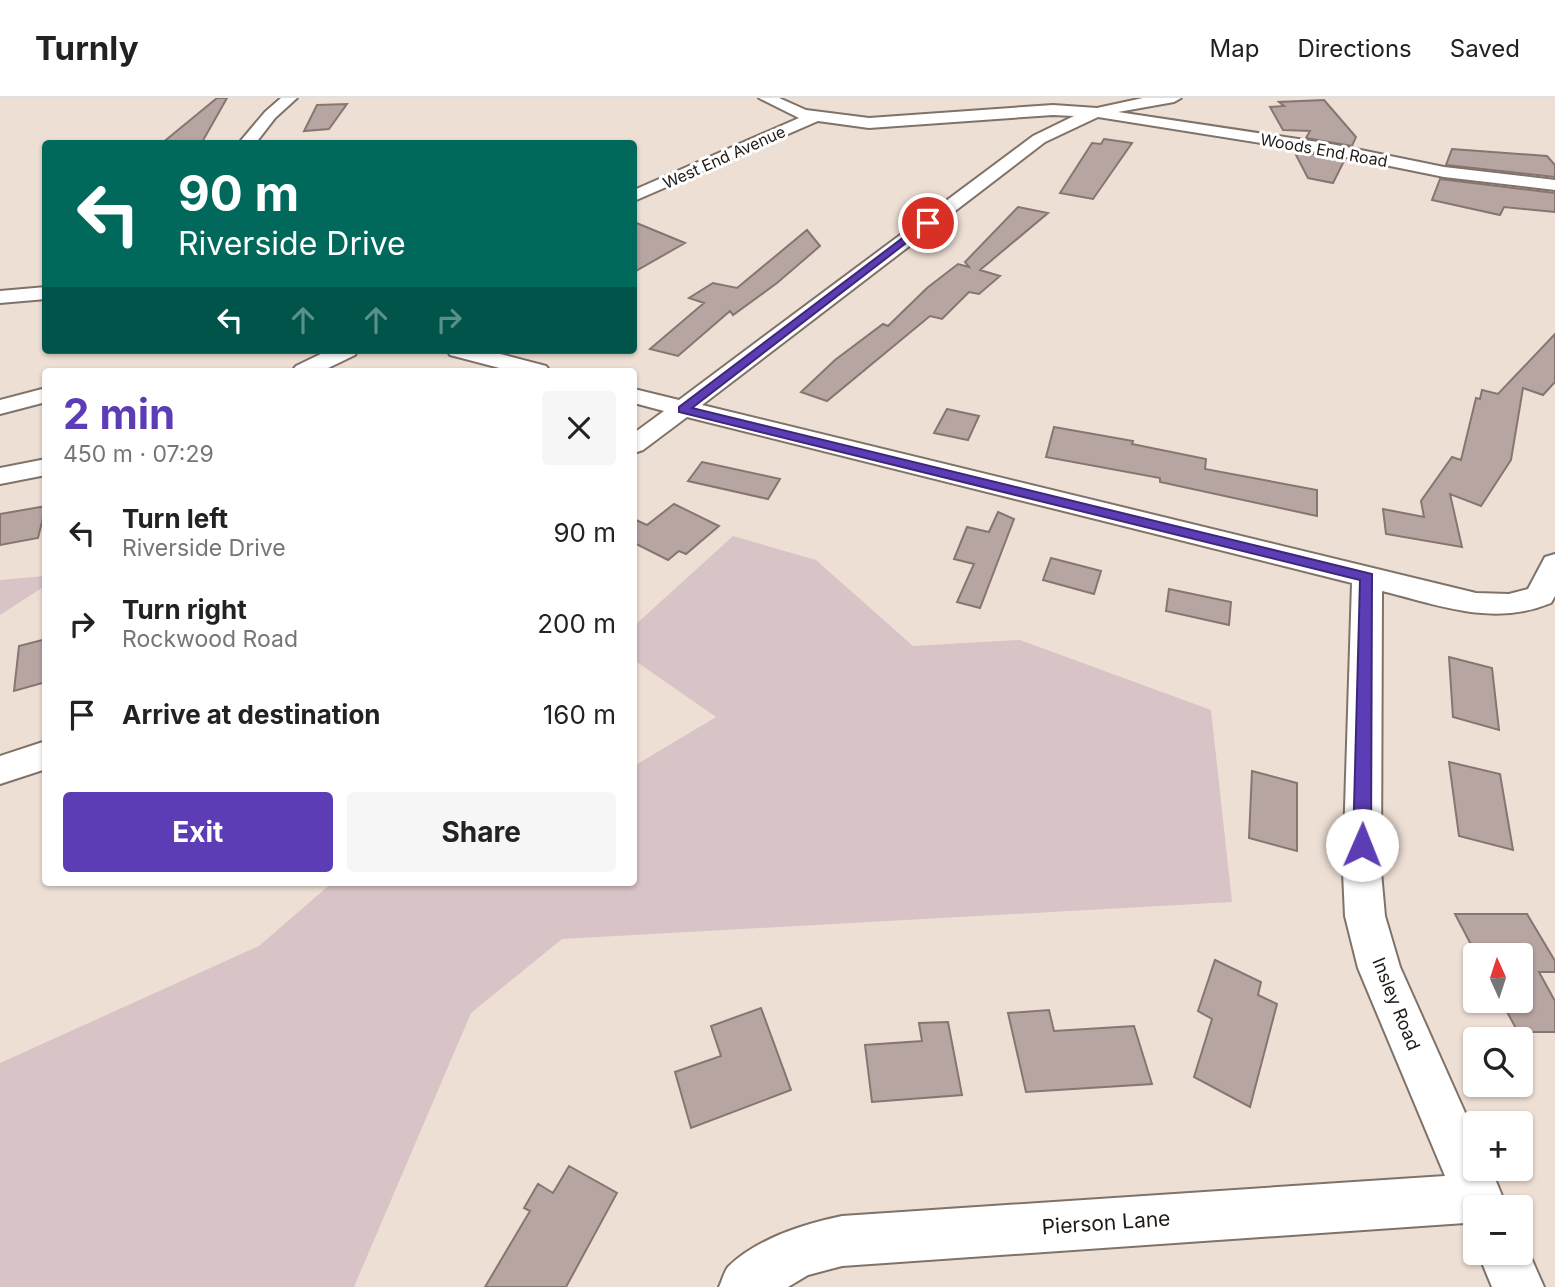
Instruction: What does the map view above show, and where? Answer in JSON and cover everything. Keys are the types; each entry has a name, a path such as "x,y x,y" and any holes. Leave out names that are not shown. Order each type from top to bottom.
{"street":[{"path":"249,140 270,115 290,98"},
{"path":"766,98 789,110 814,117 888,123 1090,105 1120,105 1174,98"},
{"path":"637,443 1039,139 1090,105"},
{"name":"Woods End Road","path":"1090,105 1147,122 1331,149 1444,172 1555,185"},
{"name":"West End Avenue","path":"637,196 814,117"},
{"path":"0,297 42,293"},
{"path":"310,368 339,354"},
{"path":"473,354 527,368"},
{"path":"0,407 42,396"},
{"path":"637,397 1476,604 1502,606 1524,603 1540,596 1555,564"},
{"path":"0,476 42,468"},
{"name":"Insley Road","path":"1367,577 1362,872 1365,916 1379,968 1478,1195"},
{"path":"0,770 42,756"},
{"name":"Pierson Lane","path":"745,1287 771,1266 808,1248 842,1241 1463,1204"},
{"path":"1508,1265 1518,1287"}],"shaded area":[{"path":"733,536 816,560 913,646 1020,640 1211,710 1232,902 562,939 471,1013 354,1287 0,1287 0,1063 259,946 328,886 637,886 637,764 716,717 637,662 637,623"},
{"path":"42,576 42,588 0,615 0,580"}],"building":[{"path":"217,98 227,98 203,140 166,140"},
{"path":"1324,100 1356,137 1352,146 1306,138 1310,131 1283,130 1270,107 1284,106 1279,102"},
{"path":"347,104 329,129 304,131 317,105"},
{"path":"1104,139 1132,143 1093,199 1060,193 1092,143 1101,144"},
{"path":"1452,149 1547,156 1555,165 1555,177 1446,165"},
{"path":"1298,151 1345,159 1333,183 1308,178 1296,155"},
{"path":"1440,179 1555,193 1555,212 1504,207 1500,215 1432,200"},
{"path":"1018,207 1048,213 980,270 1000,276 979,294 969,292 942,319 930,316 827,401 801,392 835,360 883,324 888,326 927,288 958,264 969,267 965,262"},
{"path":"637,223 685,243 637,270"},
{"path":"807,230 820,246 777,283 733,315 730,311 678,356 650,349 704,303 689,298 713,283 737,288"},
{"path":"1555,334 1555,382 1543,395 1523,388 1511,460 1481,506 1450,494 1462,547 1386,534 1383,509 1424,517 1421,501 1452,457 1461,460 1476,398 1480,399 1482,390 1498,394"},
{"path":"947,409 979,416 968,440 934,433"},
{"path":"1054,427 1133,441 1132,444 1206,459 1205,469 1317,490 1317,516 1160,482 1160,478 1046,457"},
{"path":"702,462 780,479 768,499 688,481"},
{"path":"674,504 719,526 686,554 679,551 668,560 637,544 637,520 647,525"},
{"path":"42,507 38,538 0,545 0,514"},
{"path":"998,512 1014,519 980,608 957,602 974,564 954,559 967,527 989,532"},
{"path":"1051,558 1101,571 1094,594 1043,580"},
{"path":"1169,589 1231,602 1229,625 1166,611"},
{"path":"42,640 42,683 14,691 19,646"},
{"path":"1449,657 1492,668 1499,730 1453,717"},
{"path":"1449,762 1500,774 1513,850 1459,836"},
{"path":"1252,771 1297,783 1297,851 1249,838"},
{"path":"1455,914 1527,914 1555,961 1555,972 1539,972 1555,1001 1555,1032 1533,1032 1533,1027 1515,1027 1508,1013 1533,1013 1533,943 1470,943"},
{"path":"1215,960 1261,982 1258,995 1277,1004 1250,1107 1194,1077 1212,1019 1198,1011"},
{"path":"761,1008 791,1090 691,1128 675,1072 721,1056 711,1026"},
{"path":"1049,1010 1054,1031 1134,1026 1152,1084 1026,1092 1008,1013"},
{"path":"948,1022 962,1095 872,1102 865,1045 922,1041 919,1023"},
{"path":"569,1166 617,1193 566,1287 485,1287 530,1211 524,1208 538,1184 553,1193"}],"route":[{"path":"928,223 683,410 1367,577 1362,845"}]}
